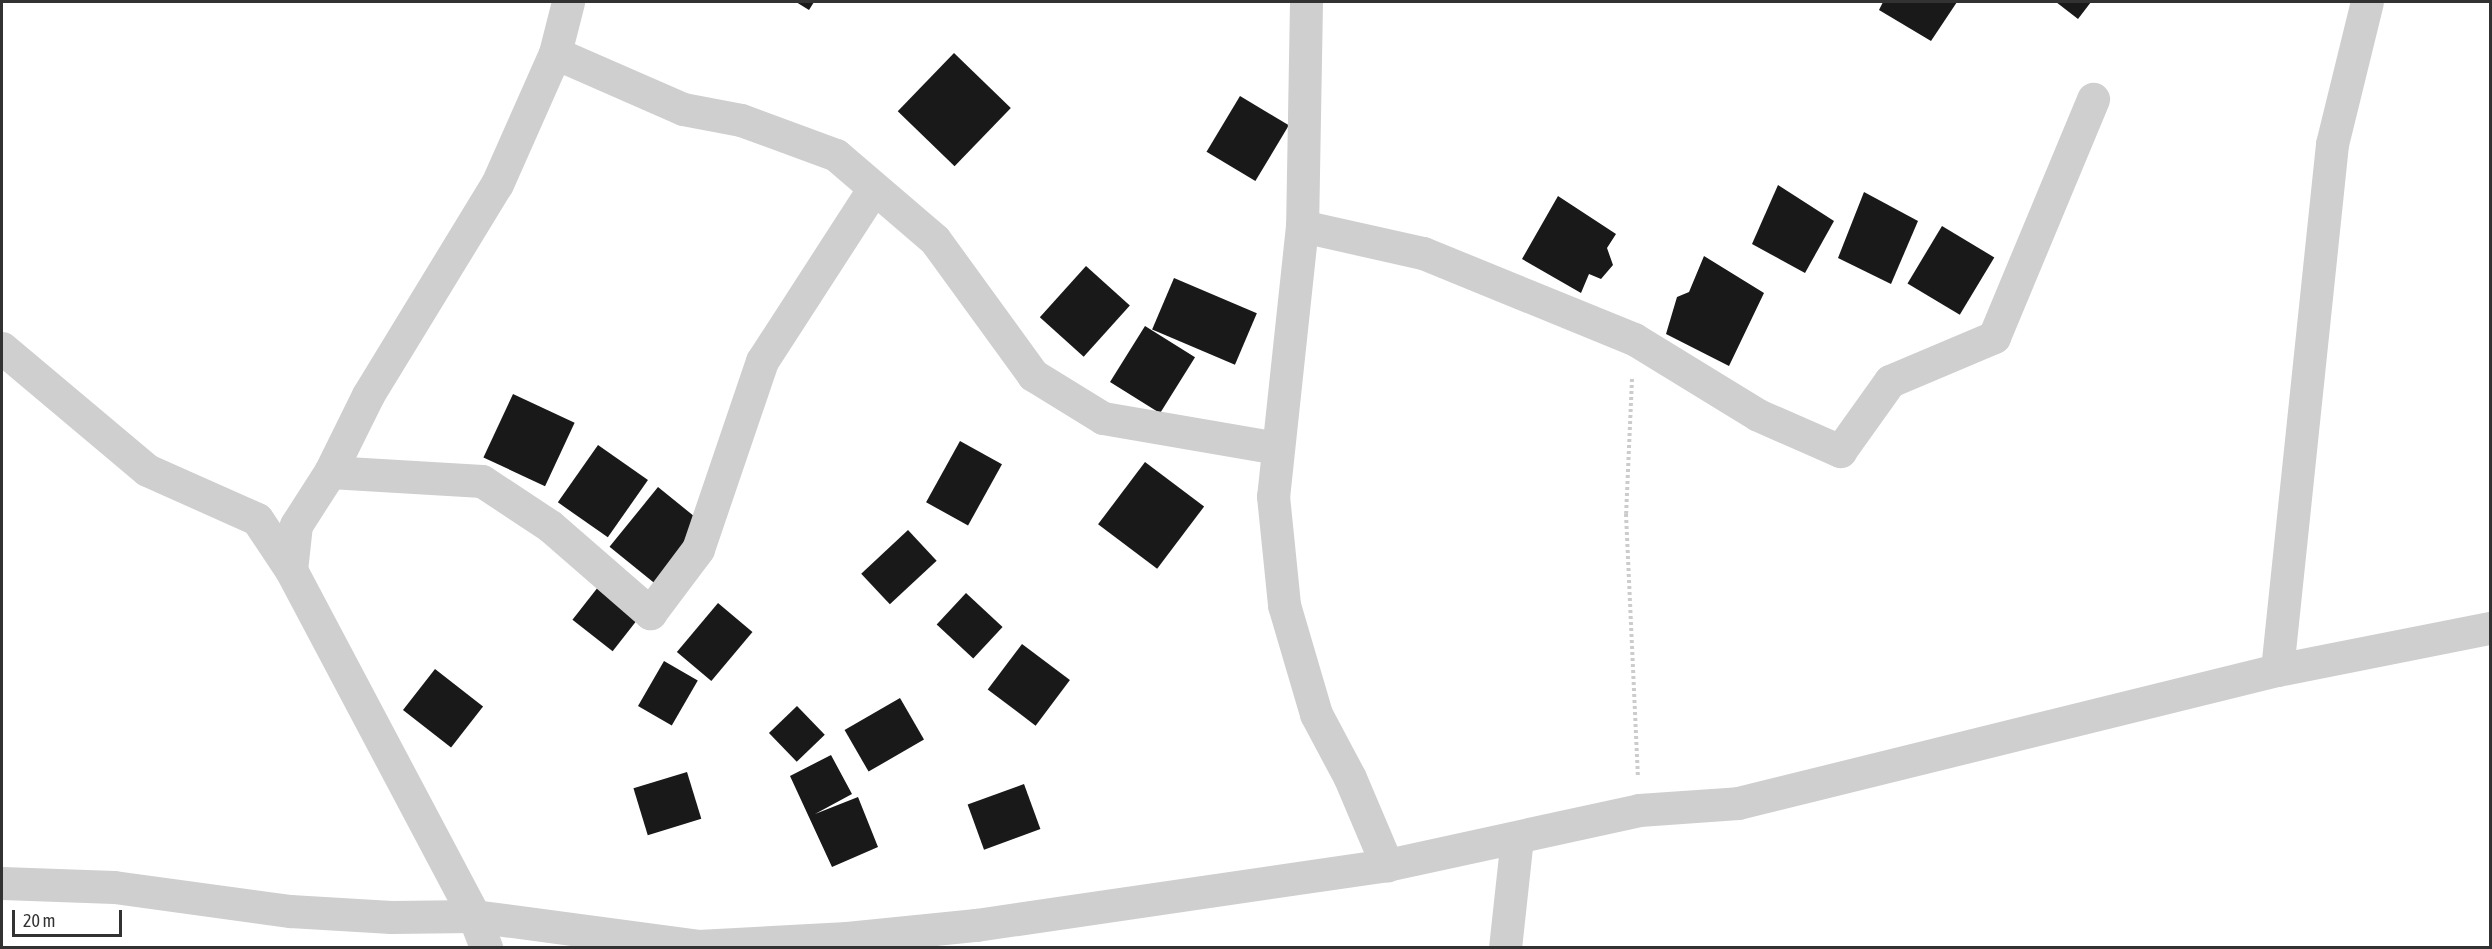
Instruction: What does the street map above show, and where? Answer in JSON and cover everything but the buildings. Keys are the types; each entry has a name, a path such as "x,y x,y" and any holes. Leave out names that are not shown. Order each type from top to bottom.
{"street":[{"path":"291,570 296,525 330,472 368,395 497,184 555,53 568,2"},
{"path":"1306,2 1302,226 1276,448 1274,496 1287,616 1316,714 1350,778 1387,865"},
{"path":"2277,670 2332,144 2367,2"},
{"path":"555,53 683,109 741,120 836,155 935,240 1033,375 1103,418 1276,448"},
{"path":"1302,226 1423,254 1634,339 1758,415 1840,451 1890,381 1994,337 2093,99"},
{"path":"330,472 482,481 550,526 650,613 698,549 762,361 874,188"},
{"path":"2,348 147,470 257,519 291,570 474,916 486,948"},
{"path":"2,883 114,887 290,910 391,916 474,916 698,946 847,938 982,936 1387,865 1639,810 1738,803 2277,670 2490,628"},
{"path":"1505,948 1517,837"}],"path":[{"path":"1634,339 1626,514 1639,810"}]}
